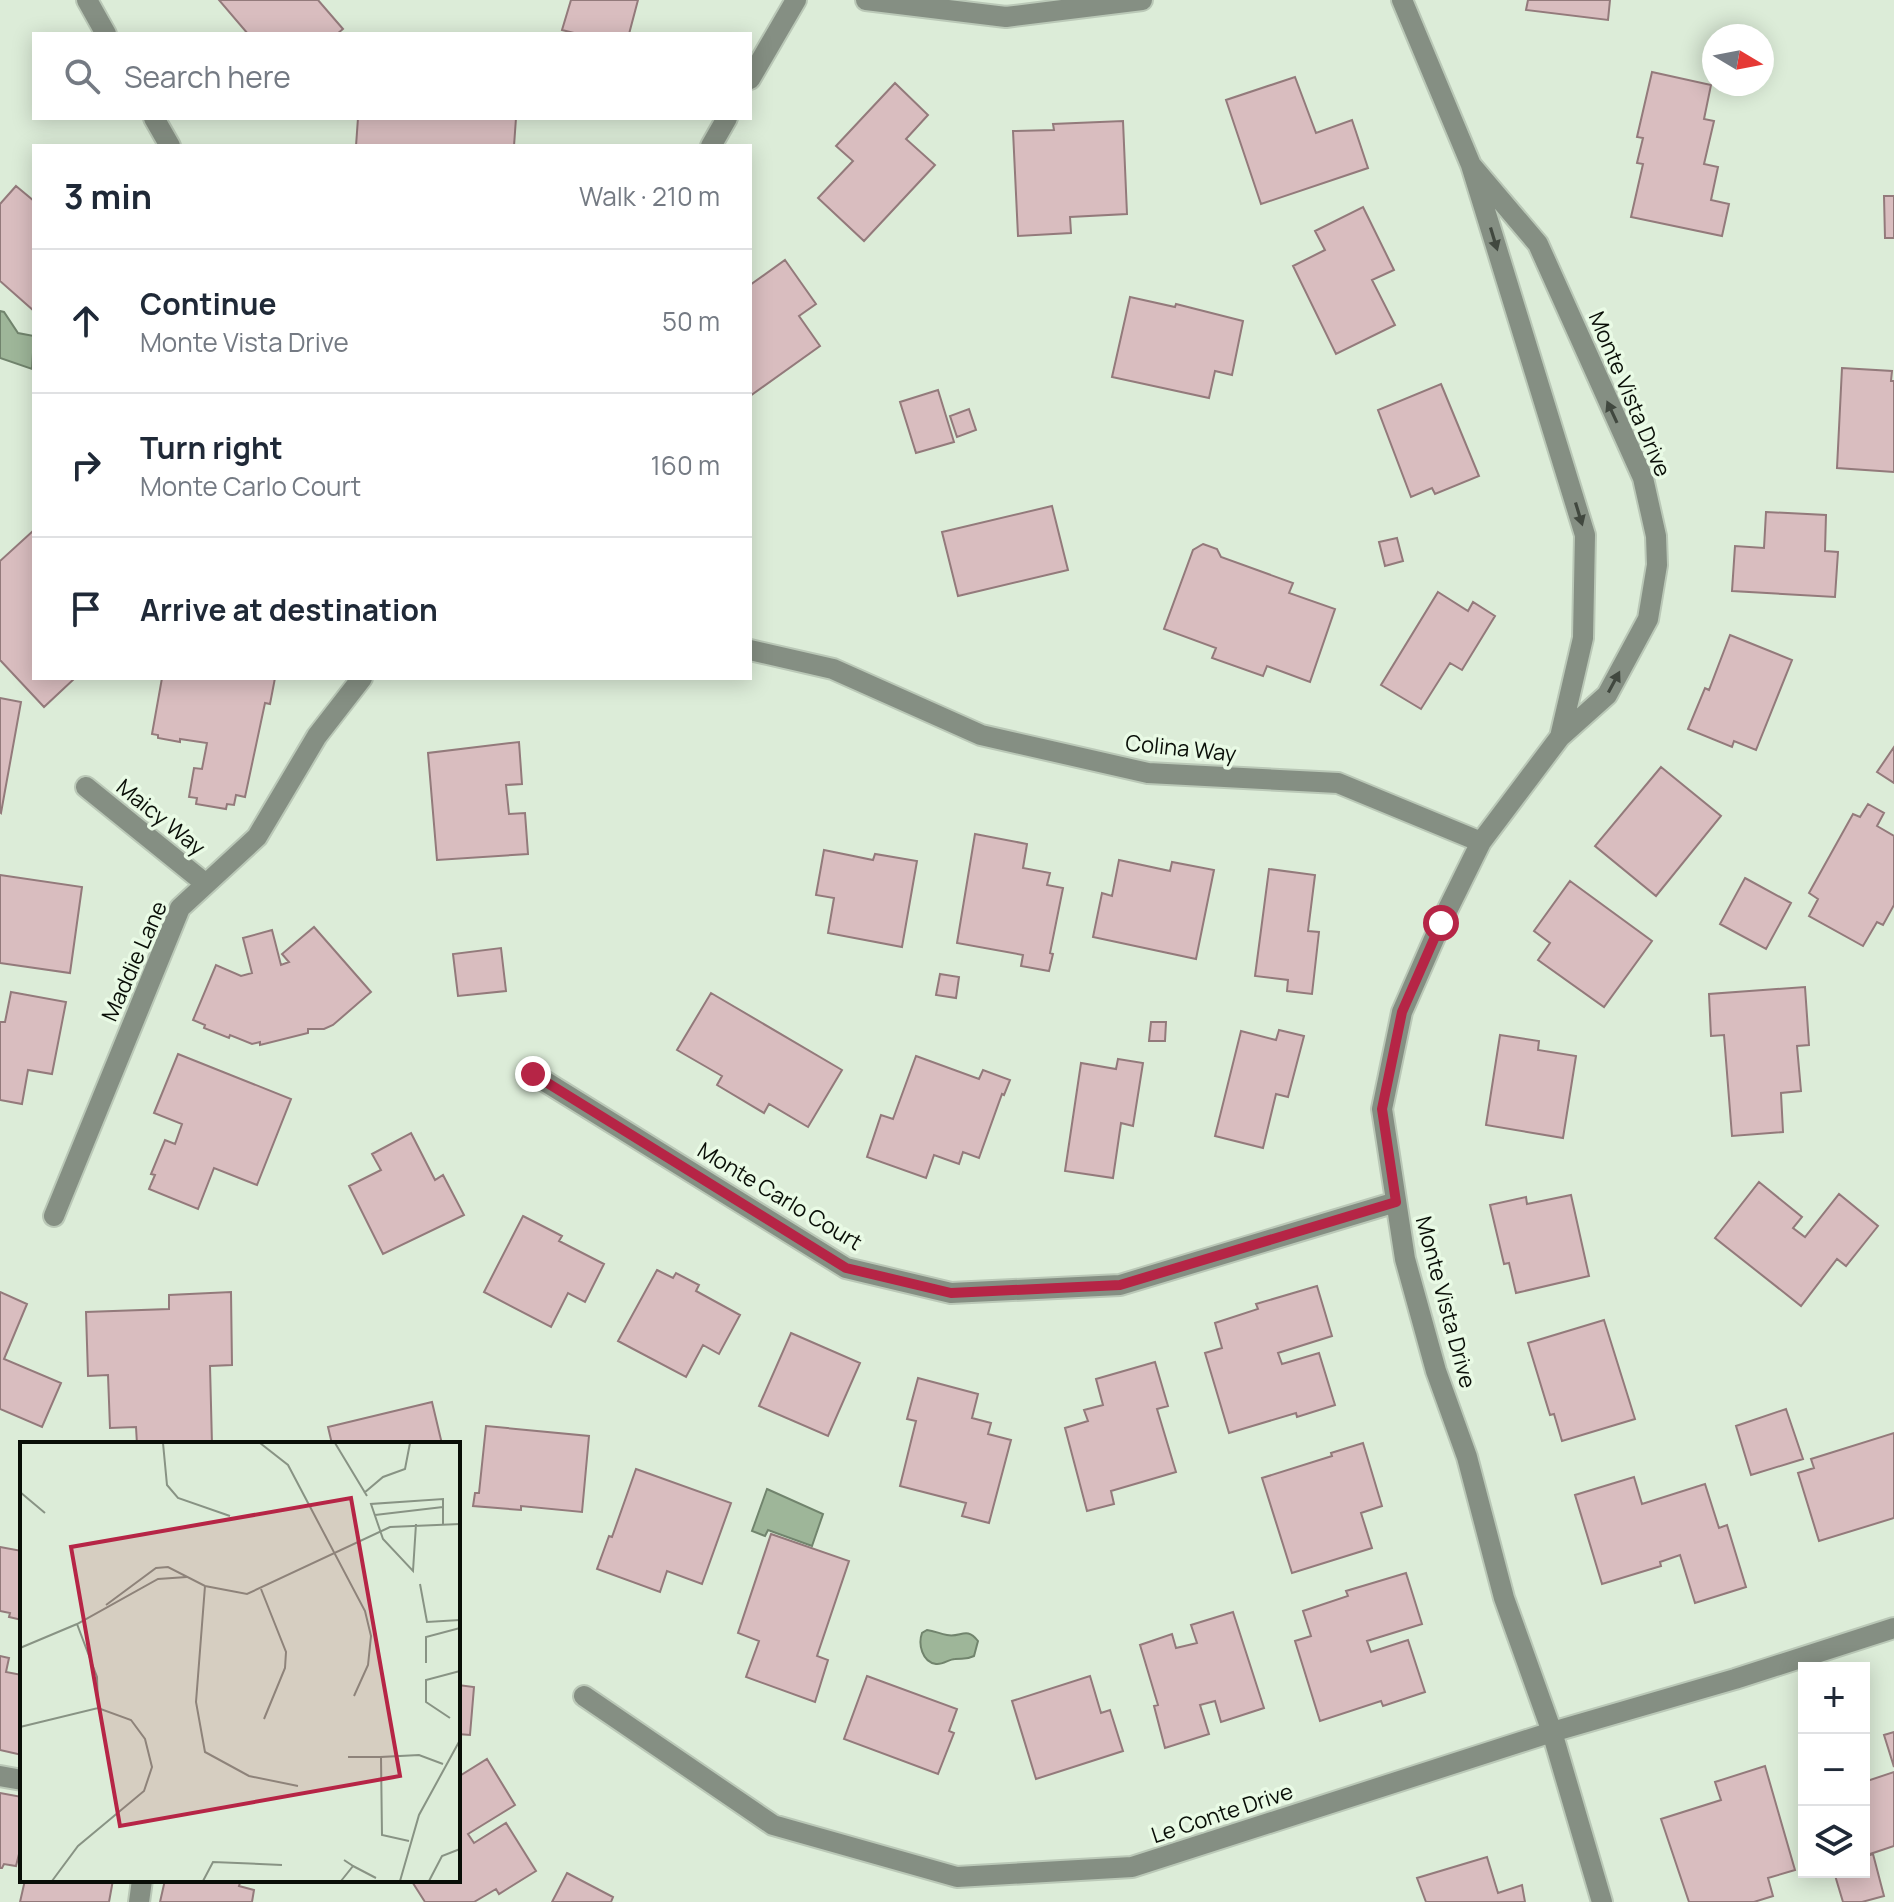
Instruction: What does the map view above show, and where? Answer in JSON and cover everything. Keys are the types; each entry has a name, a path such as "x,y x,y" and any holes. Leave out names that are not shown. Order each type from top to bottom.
{"street":[{"path":"87,0 105,32"},
{"path":"752,76 796,0"},
{"path":"866,0 1006,17 1142,0"},
{"name":"Monte Vista Drive","path":"1402,0 1471,165 1585,535 1583,638 1560,737"},
{"path":"155,120 169,144"},
{"path":"712,144 726,120"},
{"name":"Monte Vista Drive","path":"1471,165 1538,244 1643,478 1656,536 1657,565 1648,619 1607,695 1560,737 1481,842 1402,1012 1382,1109 1405,1259 1436,1371 1467,1457 1504,1598 1552,1732 1602,1902"},
{"name":"Colina Way","path":"752,650 833,669 981,735 1148,773 1338,783 1481,842"},
{"name":"Maddie Lane","path":"54,1216 180,908 257,837 317,736 360,680"},
{"name":"Maicy Way","path":"86,787 206,884"},
{"name":"Monte Carlo Court","path":"533,1074 846,1268 951,1293 1120,1285 1396,1202"},
{"name":"Le Conte Drive","path":"584,1696 773,1825 957,1877 1132,1867 1552,1732 1735,1679 1894,1628"},
{"path":"0,1776 20,1780"},
{"path":"139,1902 142,1882"}],"shaded area":[{"path":"0,311 4,312 18,333 32,336 32,369 0,358"},
{"path":"767,1489 823,1514 812,1546 768,1530 765,1536 752,1531"},
{"path":"927,1630 952,1636 970,1634 978,1641 974,1656 931,1663 921,1647 922,1633"}],"building":[{"path":"219,0 318,0 343,29 339,32 246,32"},
{"path":"571,0 638,0 630,32 562,30"},
{"path":"1528,0 1610,0 1608,20 1526,10"},
{"path":"1652,72 1702,83 1702,96 1709,96 1704,119 1714,121 1704,164 1718,167 1711,200 1729,204 1722,236 1631,217 1643,164 1637,163 1643,138 1637,137"},
{"path":"1295,77 1316,133 1352,120 1368,168 1261,204 1226,100"},
{"path":"895,83 928,115 906,139 935,165 864,241 818,198 853,161 836,146"},
{"path":"358,120 516,120 514,144 356,144"},
{"path":"1123,121 1127,214 1070,217 1071,233 1018,236 1013,131 1054,130 1053,124"},
{"path":"16,186 32,199 32,309 0,281 0,204"},
{"path":"1884,196 1894,196 1894,238 1885,238"},
{"path":"1363,207 1394,270 1372,280 1395,325 1336,354 1293,266 1325,250 1315,231"},
{"path":"785,260 816,304 799,316 820,346 752,395 752,284"},
{"path":"1130,297 1175,307 1176,304 1243,321 1232,375 1215,371 1209,398 1112,377"},
{"path":"1842,368 1892,371 1894,472 1837,468"},
{"path":"1441,384 1479,476 1435,494 1432,488 1411,497 1378,410"},
{"path":"938,390 954,442 916,453 900,402"},
{"path":"969,409 976,430 957,437 950,416"},
{"path":"1052,506 1068,570 958,596 942,532"},
{"path":"1766,512 1826,515 1825,551 1838,552 1835,597 1732,591 1735,546 1764,548"},
{"path":"32,532 32,680 73,680 44,707 0,660 0,561"},
{"path":"1397,538 1403,561 1385,566 1379,542"},
{"path":"1203,544 1217,549 1221,557 1293,583 1289,593 1335,609 1310,682 1267,666 1263,676 1212,658 1216,648 1164,629 1193,550"},
{"path":"1438,592 1468,611 1473,602 1495,616 1462,670 1450,663 1421,709 1381,685"},
{"path":"1730,635 1792,660 1756,750 1734,741 1732,747 1688,729 1705,688 1709,690"},
{"path":"162,680 275,680 270,704 265,703 245,797 236,795 234,805 227,804 226,809 196,804 197,798 189,797 194,768 202,769 207,743 180,739 180,742 152,734"},
{"path":"0,698 21,702 1,813 0,812"},
{"path":"519,742 522,784 506,785 509,814 525,813 528,854 437,860 428,753"},
{"path":"1894,747 1894,783 1877,772"},
{"path":"1661,767 1721,816 1656,896 1595,846"},
{"path":"1868,804 1884,813 1877,826 1894,836 1894,905 1883,925 1877,922 1863,946 1809,916 1818,899 1809,893 1853,814 1860,817"},
{"path":"975,834 1027,844 1023,868 1050,873 1047,885 1063,888 1049,971 1021,966 1023,955 957,943"},
{"path":"824,850 873,860 875,854 917,861 902,947 828,933 834,898 816,895"},
{"path":"1119,860 1170,871 1172,862 1214,870 1196,959 1093,937 1102,893 1112,896"},
{"path":"1269,869 1315,875 1308,931 1319,932 1312,994 1287,991 1288,980 1255,976"},
{"path":"0,875 82,887 70,973 0,963"},
{"path":"1745,878 1791,903 1766,949 1720,924"},
{"path":"1570,881 1652,941 1604,1007 1538,960 1550,943 1534,931"},
{"path":"314,927 371,992 333,1025 324,1029 308,1029 308,1033 260,1045 260,1042 252,1044 230,1035 229,1038 193,1020 216,965 241,976 252,973 243,938 272,930 281,965 289,962 282,954"},
{"path":"501,948 506,991 458,996 453,954"},
{"path":"940,974 959,977 956,998 936,995"},
{"path":"1805,987 1809,1045 1797,1046 1801,1091 1781,1093 1783,1132 1732,1136 1724,1035 1711,1036 1709,994"},
{"path":"11,992 66,1002 52,1074 28,1070 22,1104 0,1100 0,1022 5,1022"},
{"path":"711,993 842,1070 808,1127 769,1104 764,1113 717,1085 722,1076 677,1050"},
{"path":"1151,1022 1166,1022 1165,1041 1149,1041"},
{"path":"1279,1030 1304,1036 1288,1097 1276,1094 1263,1148 1215,1136 1241,1031 1276,1040"},
{"path":"1500,1035 1539,1041 1538,1050 1576,1056 1563,1138 1486,1125"},
{"path":"178,1054 291,1099 257,1185 214,1168 198,1209 149,1189 155,1175 151,1174 165,1140 175,1144 182,1124 154,1113"},
{"path":"916,1056 979,1079 983,1070 1010,1080 979,1158 963,1152 959,1164 934,1155 926,1178 867,1157 881,1115 893,1119"},
{"path":"1118,1059 1143,1063 1133,1126 1121,1123 1113,1178 1065,1171 1081,1063 1116,1069"},
{"path":"411,1133 435,1180 443,1175 464,1215 383,1254 349,1186 381,1170 372,1154"},
{"path":"1759,1182 1802,1217 1793,1228 1805,1237 1839,1194 1878,1226 1846,1266 1837,1259 1801,1306 1715,1238"},
{"path":"1571,1195 1589,1276 1516,1293 1509,1263 1504,1264 1490,1205 1526,1197 1527,1204"},
{"path":"523,1216 562,1236 559,1241 604,1264 585,1302 568,1293 551,1327 484,1292"},
{"path":"657,1270 673,1278 676,1273 699,1285 696,1291 740,1315 719,1354 703,1345 686,1377 618,1341"},
{"path":"1317,1286 1332,1336 1278,1353 1282,1364 1319,1353 1335,1405 1229,1433 1205,1353 1222,1348 1215,1323 1258,1309 1256,1304"},
{"path":"0,1292 27,1304 4,1359 61,1383 42,1427 0,1409"},
{"path":"231,1292 232,1365 210,1366 212,1442 137,1442 136,1427 110,1428 108,1375 88,1376 86,1312 169,1309 169,1295"},
{"path":"1604,1320 1635,1419 1562,1441 1554,1414 1550,1415 1528,1343"},
{"path":"791,1333 860,1363 828,1436 759,1406"},
{"path":"1155,1362 1168,1406 1157,1409 1176,1472 1111,1491 1114,1504 1087,1511 1065,1428 1088,1421 1084,1410 1103,1405 1096,1379"},
{"path":"918,1378 978,1394 972,1418 991,1423 988,1434 1011,1440 989,1523 962,1516 966,1503 900,1486 916,1421 907,1419"},
{"path":"432,1402 442,1442 332,1442 328,1427"},
{"path":"1786,1409 1803,1459 1751,1475 1736,1426"},
{"path":"486,1426 589,1436 582,1512 521,1506 521,1510 473,1506 475,1493 479,1493"},
{"path":"1894,1433 1894,1518 1819,1541 1798,1473 1814,1468 1811,1459"},
{"path":"1363,1443 1382,1506 1361,1513 1372,1548 1292,1573 1262,1478"},
{"path":"636,1469 731,1503 702,1584 667,1571 660,1592 597,1569"},
{"path":"1634,1477 1642,1504 1705,1484 1719,1528 1727,1525 1746,1587 1695,1603 1680,1555 1660,1562 1661,1566 1602,1584 1575,1495"},
{"path":"771,1534 849,1561 817,1656 828,1660 815,1702 746,1677 759,1641 738,1633"},
{"path":"0,1547 20,1551 20,1620 0,1611"},
{"path":"1406,1573 1422,1624 1367,1641 1371,1652 1408,1640 1425,1692 1383,1706 1381,1701 1320,1721 1295,1641 1311,1636 1303,1611 1348,1596 1346,1591"},
{"path":"1233,1612 1264,1708 1221,1722 1215,1701 1200,1705 1209,1734 1165,1748 1154,1706 1158,1705 1140,1645 1172,1634 1176,1648 1197,1643 1191,1625"},
{"path":"0,1656 9,1658 6,1672 20,1675 20,1755 0,1750"},
{"path":"867,1676 957,1709 949,1731 954,1733 938,1774 844,1739"},
{"path":"1090,1676 1101,1713 1110,1710 1123,1751 1036,1779 1012,1701"},
{"path":"460,1685 474,1687 470,1735 460,1734"},
{"path":"1894,1732 1894,1767 1884,1735"},
{"path":"487,1759 515,1805 468,1834 474,1843 506,1823 536,1871 499,1894 496,1889 474,1902 425,1902 412,1882 460,1882 460,1776"},
{"path":"1765,1766 1795,1870 1768,1878 1773,1896 1754,1902 1689,1902 1661,1819 1721,1800 1715,1782"},
{"path":"1894,1772 1894,1846 1870,1854 1870,1806 1870,1780"},
{"path":"0,1793 20,1797 20,1850 16,1866 4,1864 0,1868"},
{"path":"1873,1854 1884,1896 1862,1902 1843,1902 1836,1878 1870,1878 1870,1855"},
{"path":"1487,1857 1498,1893 1522,1885 1525,1902 1426,1902 1417,1878"},
{"path":"567,1873 613,1897 611,1902 552,1902"},
{"path":"25,1882 113,1882 109,1902 20,1902"},
{"path":"165,1882 240,1882 239,1886 254,1890 252,1902 160,1902"}],"route":[{"path":"533,1074 846,1268 951,1293 1120,1285 1396,1202 1382,1109 1402,1012 1441,923"}]}
